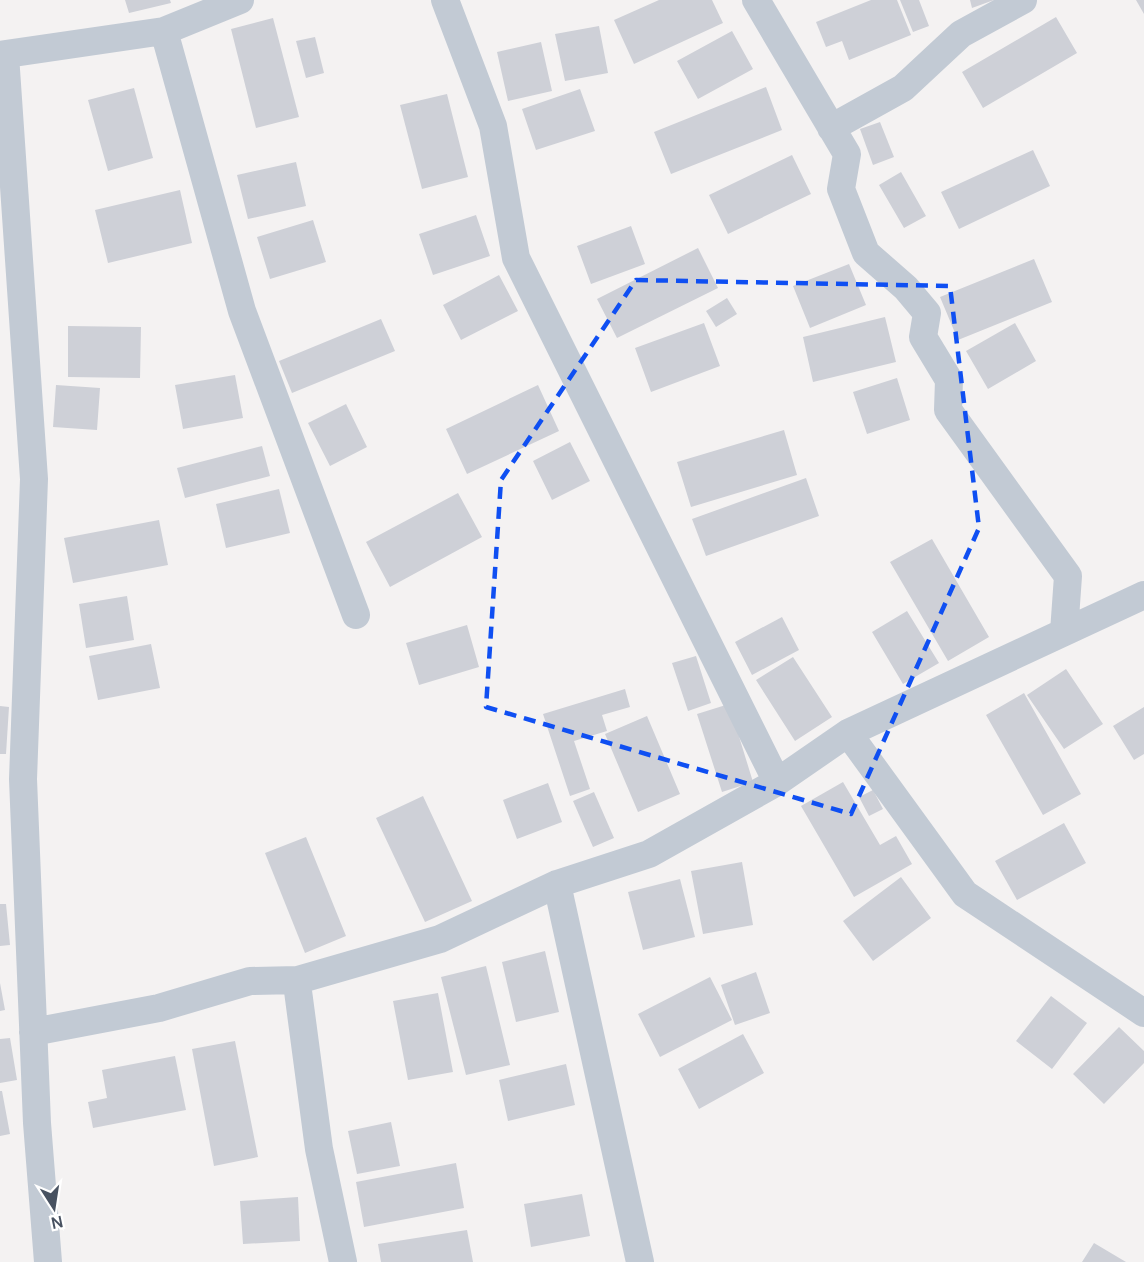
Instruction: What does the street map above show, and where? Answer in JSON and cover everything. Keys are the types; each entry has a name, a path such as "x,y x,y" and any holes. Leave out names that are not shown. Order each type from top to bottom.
{"street":[{"path":"48,1262 37,1123 23,779 34,478 3,55 164,31 240,0"},
{"path":"446,0 494,126 516,258 777,782"},
{"path":"756,0 847,154 842,189 866,253 906,288 927,313 923,337 949,380 948,410 1068,576 1064,632"},
{"path":"831,128 903,88 961,34 1023,0"},
{"path":"164,31 242,311 356,615"},
{"path":"33,1032 159,1008 250,981 298,980 440,939 557,884 649,854 777,782 848,733 1144,595"},
{"path":"848,733 965,894 1144,1013"},
{"path":"557,884 640,1262"},
{"path":"298,980 319,1149 343,1262"}],"highlighted area":[{"path":"636,280 950,286 979,528 851,814 486,707 501,480"}],"building":[{"path":"125,0 170,0 171,3 129,13"},
{"path":"659,0 712,0 723,23 634,64 614,20"},
{"path":"871,0 897,0 911,35 849,60 842,41 826,47 816,22"},
{"path":"900,0 919,0 929,26 913,32"},
{"path":"970,0 994,0 972,8"},
{"path":"1136,0 1144,0 1144,14"},
{"path":"1056,17 1077,53 983,108 962,72"},
{"path":"273,18 299,117 256,128 231,29"},
{"path":"599,26 608,73 565,81 555,34"},
{"path":"732,31 753,69 698,99 677,61"},
{"path":"315,37 324,73 306,78 296,41"},
{"path":"541,42 552,91 508,101 497,52"},
{"path":"766,87 782,130 671,174 654,132"},
{"path":"134,88 153,158 108,171 88,100"},
{"path":"580,89 595,131 536,150 522,109"},
{"path":"447,94 468,177 422,189 400,105"},
{"path":"880,122 894,157 873,165 860,129"},
{"path":"1033,150 1050,186 959,229 941,192"},
{"path":"792,155 811,194 728,234 709,195"},
{"path":"296,162 306,206 248,219 237,175"},
{"path":"901,172 926,216 904,228 879,185"},
{"path":"180,190 192,243 108,263 95,210"},
{"path":"476,215 490,256 433,275 419,234"},
{"path":"313,220 326,262 270,279 257,237"},
{"path":"631,226 645,264 591,284 577,246"},
{"path":"698,248 718,288 617,338 597,299"},
{"path":"1034,259 1052,302 958,340 940,297"},
{"path":"849,264 866,305 810,328 793,286"},
{"path":"499,275 518,311 461,340 443,305"},
{"path":"727,298 737,314 716,327 706,311"},
{"path":"885,317 896,362 813,382 803,337"},
{"path":"381,319 395,351 292,393 279,361"},
{"path":"704,323 720,366 651,392 635,348"},
{"path":"1015,323 1036,361 988,389 966,351"},
{"path":"68,326 141,327 140,378 68,377"},
{"path":"235,375 243,418 183,429 175,385"},
{"path":"897,378 910,420 867,434 853,392"},
{"path":"56,385 100,388 97,430 53,427"},
{"path":"538,385 559,431 467,474 446,429"},
{"path":"346,404 367,447 330,466 308,423"},
{"path":"784,430 797,475 691,507 677,462"},
{"path":"570,442 590,481 552,500 533,461"},
{"path":"262,446 270,476 185,498 177,468"},
{"path":"806,478 819,516 706,556 692,519"},
{"path":"279,489 290,533 226,548 216,504"},
{"path":"458,493 482,537 390,587 366,542"},
{"path":"159,520 168,565 73,583 64,538"},
{"path":"932,539 989,637 948,661 890,562"},
{"path":"127,596 134,640 86,648 79,604"},
{"path":"907,611 939,663 903,684 872,632"},
{"path":"782,617 799,650 752,675 735,642"},
{"path":"467,625 479,667 419,685 406,643"},
{"path":"151,644 160,688 98,700 89,656"},
{"path":"696,656 711,703 688,711 672,663"},
{"path":"793,657 832,717 795,741 756,680"},
{"path":"1066,669 1103,724 1064,749 1027,695"},
{"path":"625,689 630,707 602,715 607,731 574,741 590,789 570,796 543,714"},
{"path":"1024,693 1081,794 1043,815 986,715"},
{"path":"729,704 753,782 722,792 697,714"},
{"path":"0,706 9,707 6,754 0,754"},
{"path":"1144,707 1144,754 1134,760 1113,726"},
{"path":"647,716 680,794 638,812 605,734"},
{"path":"843,782 880,845 896,836 912,864 854,897 801,806"},
{"path":"548,783 562,822 517,839 503,800"},
{"path":"873,790 883,809 869,816 859,797"},
{"path":"594,792 614,838 593,847 573,801"},
{"path":"423,796 472,901 425,922 376,818"},
{"path":"1064,823 1086,863 1017,900 995,861"},
{"path":"306,837 346,936 305,953 265,853"},
{"path":"742,862 753,925 703,934 691,871"},
{"path":"901,877 931,918 873,961 843,921"},
{"path":"680,879 695,937 643,950 628,892"},
{"path":"0,904 6,904 10,945 0,946"},
{"path":"545,951 559,1012 516,1022 502,962"},
{"path":"486,966 510,1065 466,1075 441,977"},
{"path":"756,972 770,1013 735,1025 721,985"},
{"path":"710,977 732,1020 660,1057 638,1014"},
{"path":"0,983 5,1010 0,1011"},
{"path":"438,993 453,1072 408,1080 393,1001"},
{"path":"1051,996 1087,1023 1052,1069 1016,1041"},
{"path":"1119,1027 1144,1051 1144,1063 1104,1104 1073,1074"},
{"path":"743,1034 764,1073 699,1109 678,1069"},
{"path":"10,1038 17,1080 0,1083 0,1039"},
{"path":"235,1041 258,1157 214,1166 192,1049"},
{"path":"175,1056 186,1110 93,1128 88,1102 107,1098 102,1070"},
{"path":"566,1064 575,1105 508,1121 499,1080"},
{"path":"0,1091 2,1091 10,1134 0,1136"},
{"path":"391,1122 400,1166 357,1174 348,1131"},
{"path":"456,1163 464,1208 364,1227 356,1182"},
{"path":"582,1194 590,1236 531,1247 524,1204"},
{"path":"298,1197 300,1241 243,1244 240,1201"},
{"path":"467,1230 473,1262 381,1262 378,1244"},
{"path":"1094,1243 1126,1262 1082,1262"}]}
